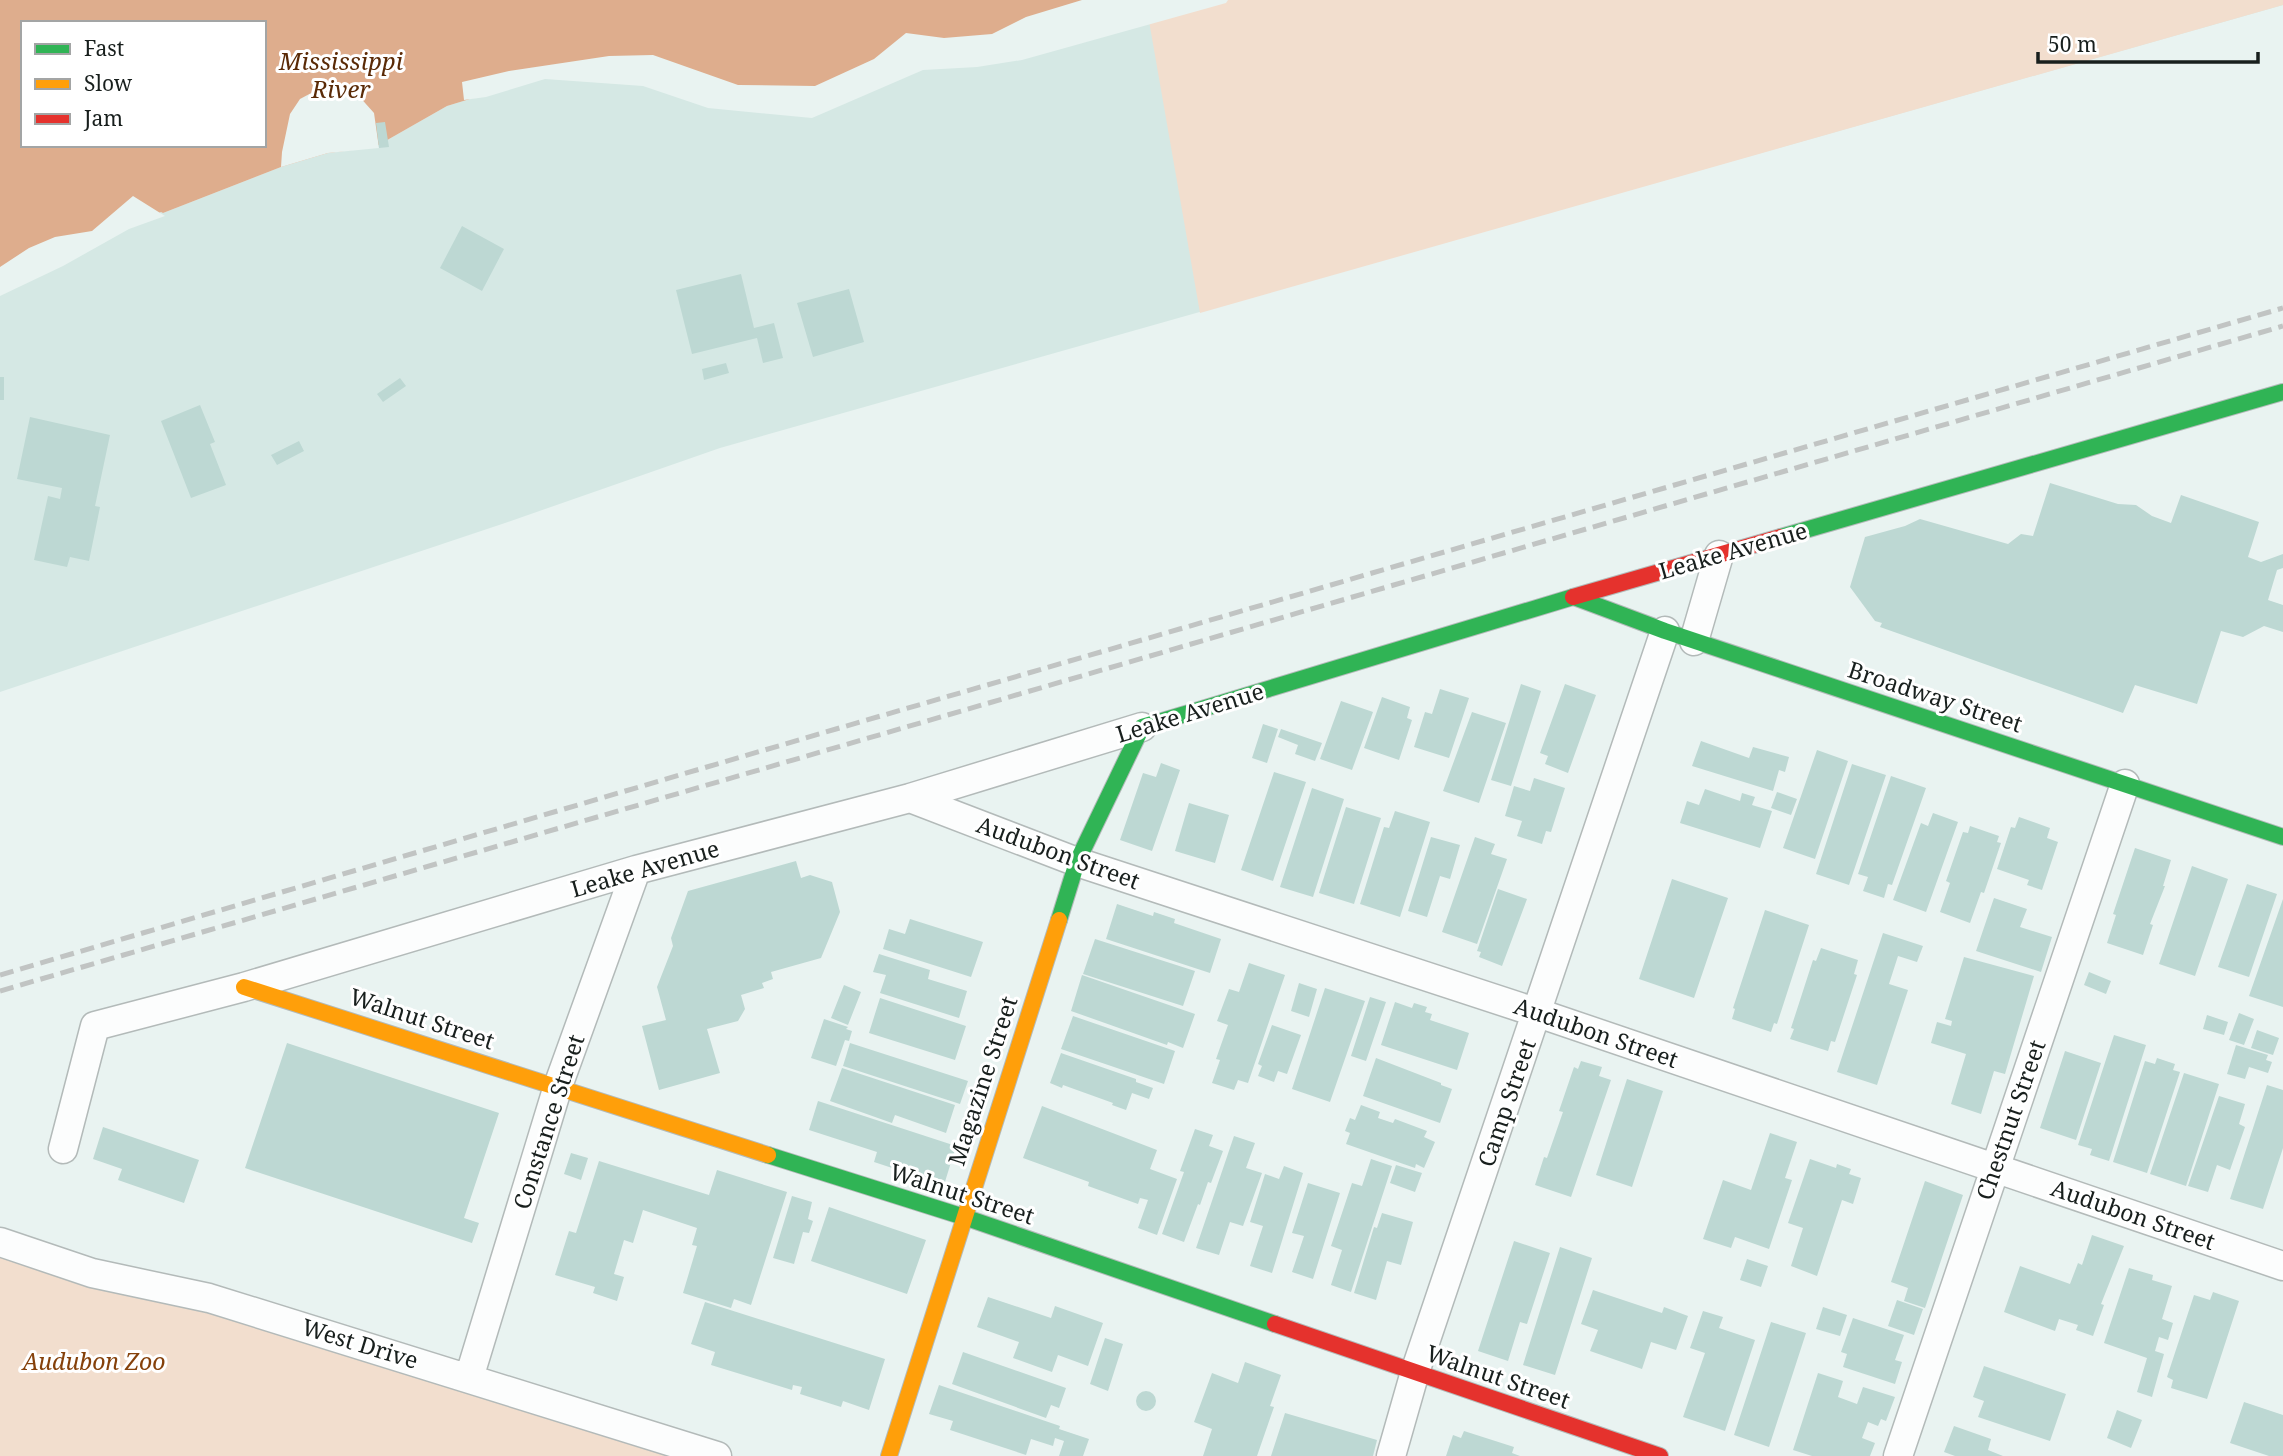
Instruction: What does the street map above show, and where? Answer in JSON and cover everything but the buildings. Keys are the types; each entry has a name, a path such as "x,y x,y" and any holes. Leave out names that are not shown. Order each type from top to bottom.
{"street":[{"name":"Leake Avenue","path":"63,1149 95,1026 244,987 636,870 910,797 1574,597 2283,392"},
{"path":"1694,641 1719,555"},
{"name":"Broadway Street","path":"1574,597 1694,641 2283,837"},
{"name":"Camp Street","path":"1391,1456 1415,1372 1665,631"},
{"name":"Magazine Street","path":"889,1456 1077,862 1142,727"},
{"name":"Chestnut Street","path":"1898,1456 2125,784"},
{"name":"Audubon Street","path":"910,797 1077,862 1538,1013 2283,1265"},
{"name":"Constance Street","path":"469,1378 558,1086 636,870"},
{"name":"Walnut Street","path":"244,987 964,1217 1661,1456"},
{"name":"West Drive","path":"0,1242 92,1272 209,1298 717,1456"}],"shaded area":[{"path":"2283,0 2283,5 720,448 0,692 0,293 161,212 281,167 328,153 375,147 447,106 545,76 922,67 1149,21"}],"green space":[{"path":"1225,0 2283,0 2283,5 1200,313 1149,21"},
{"name":"Audubon Zoo","path":"0,1237 682,1456 0,1456"}],"water":[{"name":"Mississippi River","path":"0,0 1225,0 922,67 812,114 644,82 545,76 447,106 375,147 328,153 281,167 161,212 0,293"}],"pier":[{"path":"1082,0 1228,0 1226,3 1022,60 977,67 923,70 812,118 708,108 643,86 545,79 486,97 464,100 462,82 509,71 609,56 653,55 738,85 815,86 874,59 906,33 944,38 992,34 1026,17"},
{"path":"315,91 357,94 374,113 379,148 328,153 281,167 290,114 300,99"},
{"path":"133,196 165,216 129,229 63,266 0,296 0,267 29,248 55,237 92,231"}],"railway":[{"path":"0,975 2283,308"},
{"path":"0,991 2283,326"}],"traffic: fast":[{"path":"1781,537 2283,392"},
{"path":"1059,920 1077,862 1142,727 1573,597"},
{"path":"1574,597 1665,631 2283,837"},
{"path":"768,1155 964,1217 1275,1324"}],"traffic: slow":[{"path":"889,1456 1059,920"},
{"path":"244,987 768,1155"}],"traffic: jam":[{"path":"1573,597 1781,537"},
{"path":"1275,1324 1660,1456"}]}
